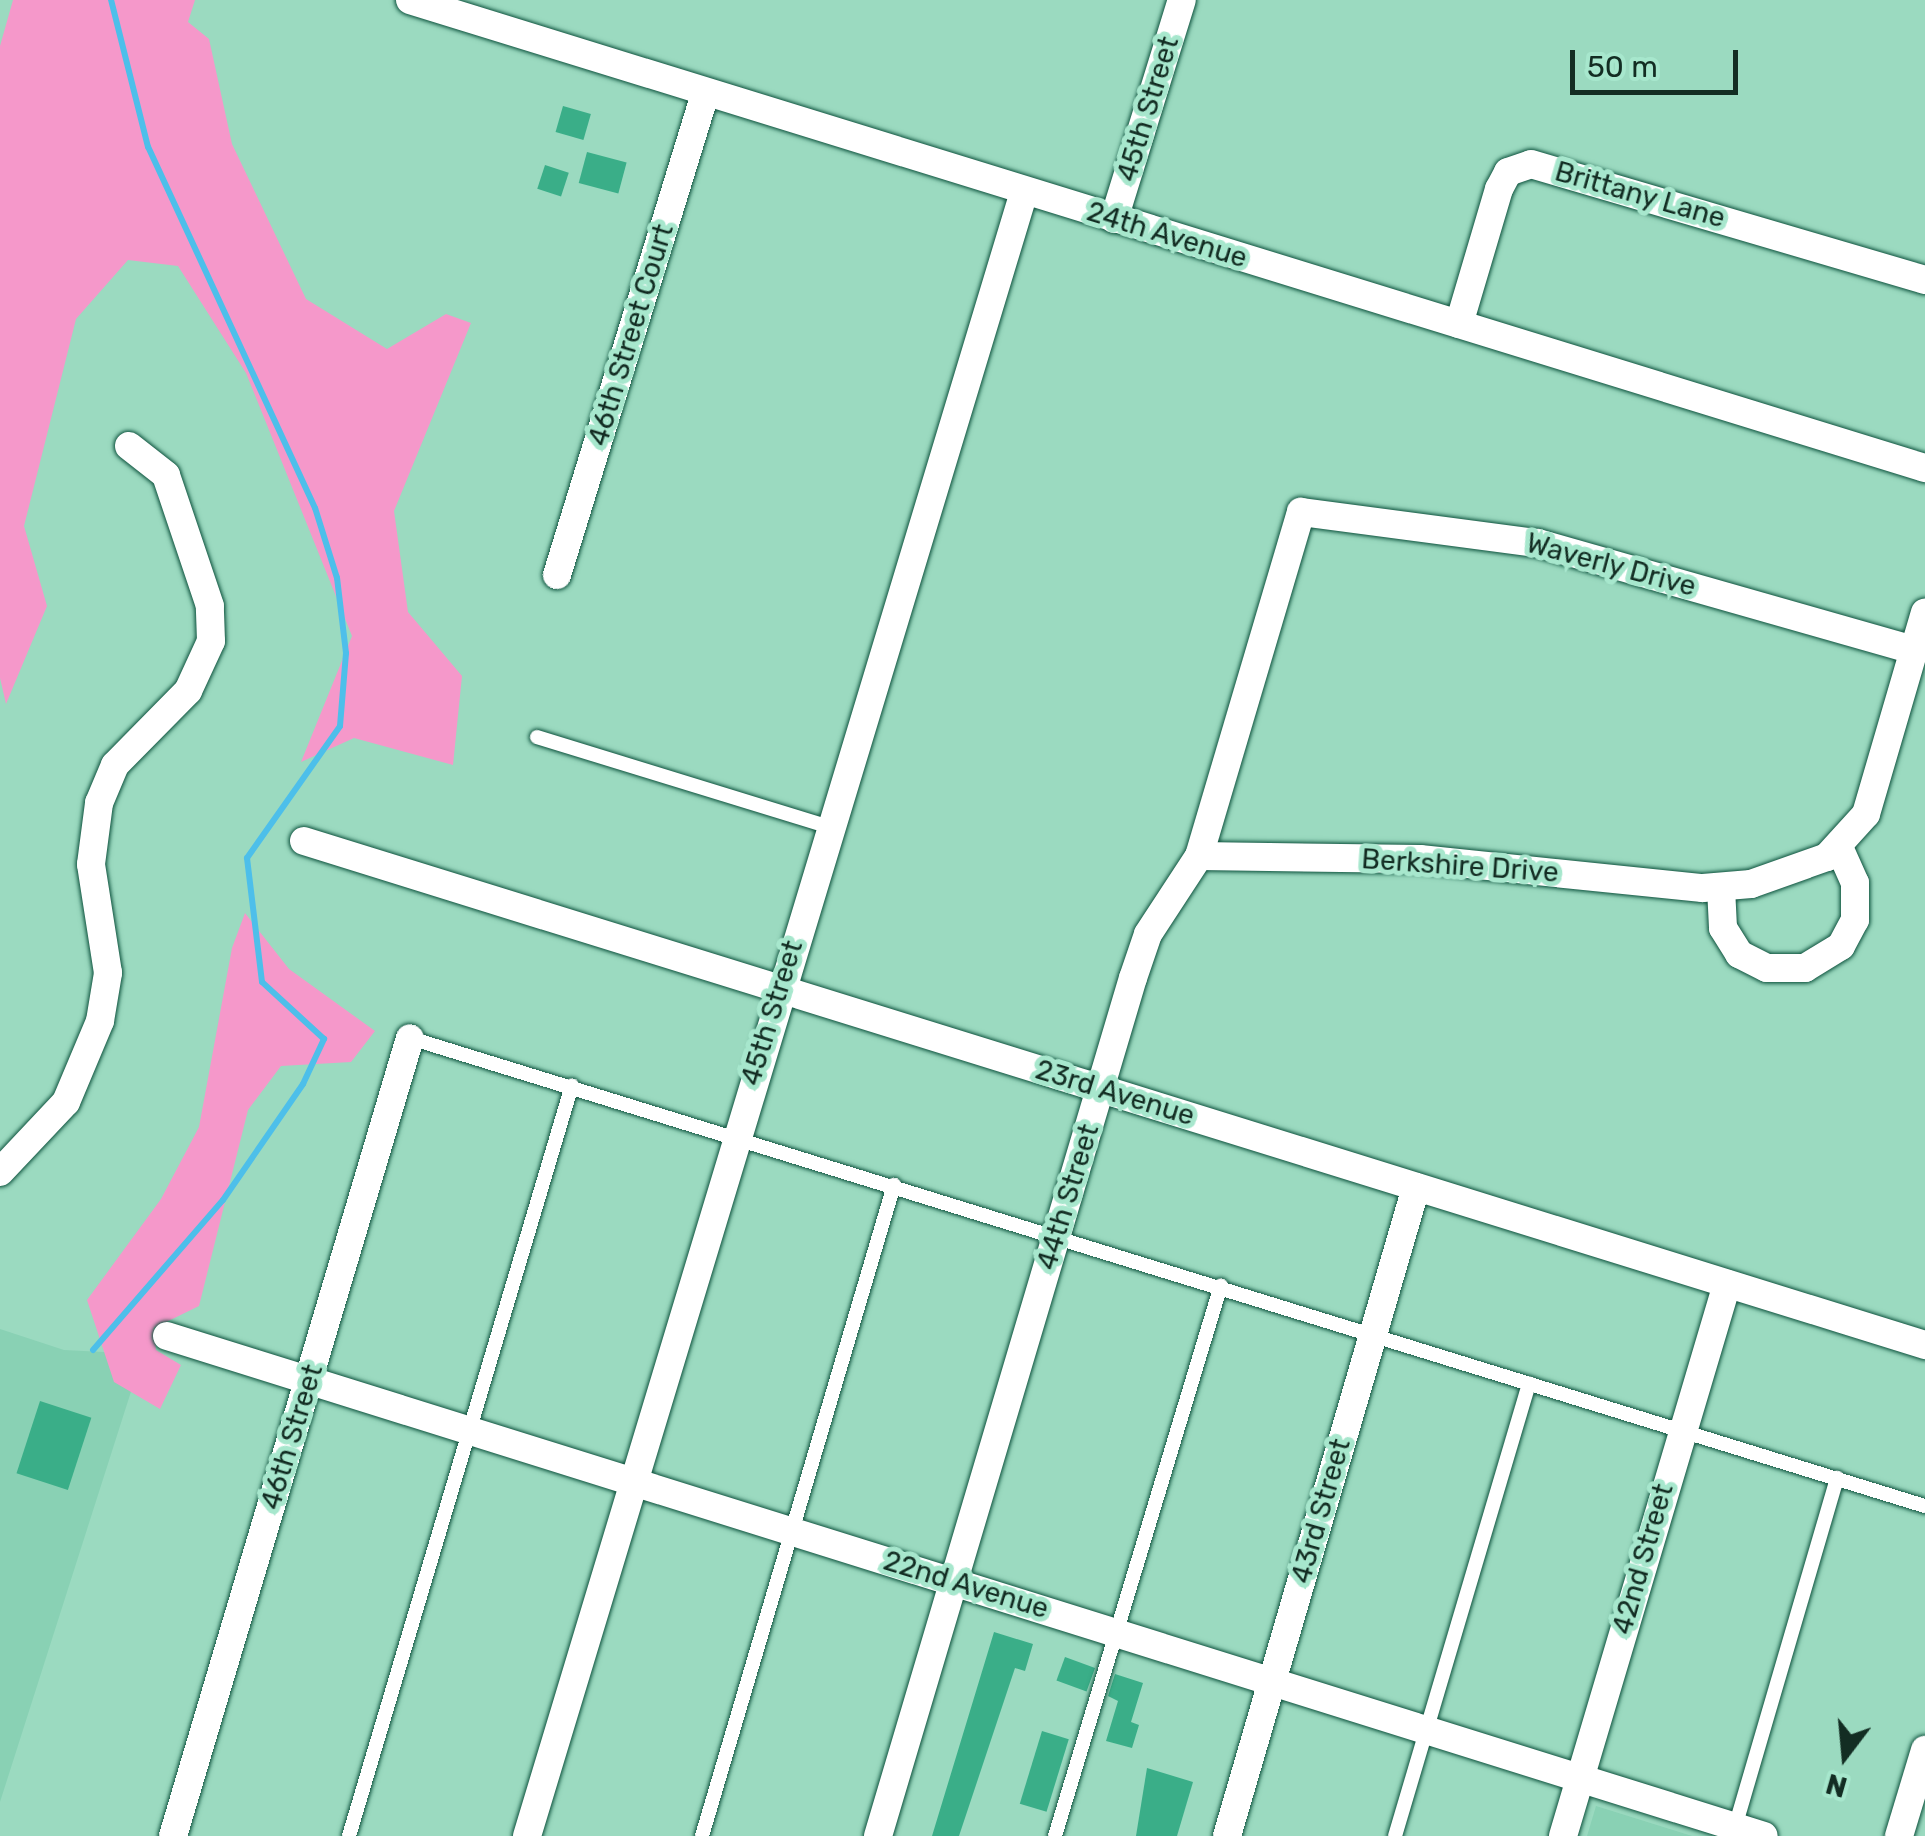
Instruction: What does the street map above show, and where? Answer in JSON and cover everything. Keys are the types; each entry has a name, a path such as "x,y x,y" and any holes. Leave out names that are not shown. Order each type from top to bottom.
{"street":[{"name":"24th Avenue","path":"410,0 1925,468"},
{"name":"45th Street","path":"1114,219 1182,0"},
{"name":"46th Street Court","path":"557,575 705,94"},
{"name":"Brittany Lane","path":"1459,324 1499,189 1508,172 1530,164 1925,280"},
{"name":"45th Street","path":"526,1836 827,826 1024,192"},
{"path":"0,1172 66,1102 100,1021 108,973 91,864 99,802 115,765 188,691 211,640 210,606 166,476 129,446"},
{"name":"Waverly Drive","path":"1302,512 1538,543 1914,650"},
{"name":"44th Street","path":"878,1836 1148,934 1199,856 1302,512"},
{"name":"Berkshire Drive","path":"1199,856 1420,859 1721,888 1780,874 1838,847 1873,798 1925,612"},
{"name":"23rd Avenue","path":"304,841 1925,1345"},
{"path":"1721,888 1723,928 1738,954 1767,968 1805,968 1841,946 1855,920 1855,883 1838,847"},
{"name":"46th Street","path":"173,1836 410,1038"},
{"name":"43rd Street","path":"1227,1836 1416,1187"},
{"name":"42nd Street","path":"1564,1836 1726,1284"},
{"name":"22nd Avenue","path":"167,1336 1764,1836"},
{"path":"1899,1836 1925,1750"}],"lane":[{"path":"538,737 827,826"},
{"path":"410,1038 1925,1506"},
{"path":"349,1836 572,1085"},
{"path":"702,1836 894,1185"},
{"path":"1054,1836 1221,1286"},
{"path":"1394,1836 1529,1383"},
{"path":"1735,1827 1836,1478"}],"shaded area":[{"path":"13,0 195,0 188,22 209,39 232,144 306,299 387,349 446,314 471,323 394,511 408,612 462,676 453,765 354,738 301,762 352,636 246,373 178,266 128,260 76,319 24,526 47,606 6,704 0,678 0,46"},
{"path":"245,913 289,969 375,1031 351,1062 281,1066 248,1110 199,1306 154,1328 156,1350 181,1365 160,1409 114,1382 87,1300 161,1199 199,1127 232,948"},
{"path":"0,1329 64,1350 143,1354 0,1802"},
{"path":"1596,1806 1692,1836 1587,1836"}],"building":[{"path":"563,106 591,114 583,140 556,132"},
{"path":"587,152 627,163 618,194 579,183"},
{"path":"545,165 569,173 561,197 537,189"},
{"path":"40,1401 91,1418 68,1490 17,1473"},
{"path":"994,1632 1033,1644 1025,1671 1015,1668 959,1836 932,1836"},
{"path":"1065,1657 1095,1668 1087,1691 1056,1680"},
{"path":"1115,1674 1143,1683 1131,1722 1139,1725 1132,1748 1106,1741 1118,1701 1108,1696"},
{"path":"1042,1731 1069,1739 1047,1812 1020,1804"},
{"path":"1147,1768 1193,1782 1177,1836 1136,1836"}],"waterway":[{"path":"93,1350 223,1200 303,1084 324,1039 262,982 247,858 340,726 346,653 337,578 315,508 148,147 111,0"}]}
